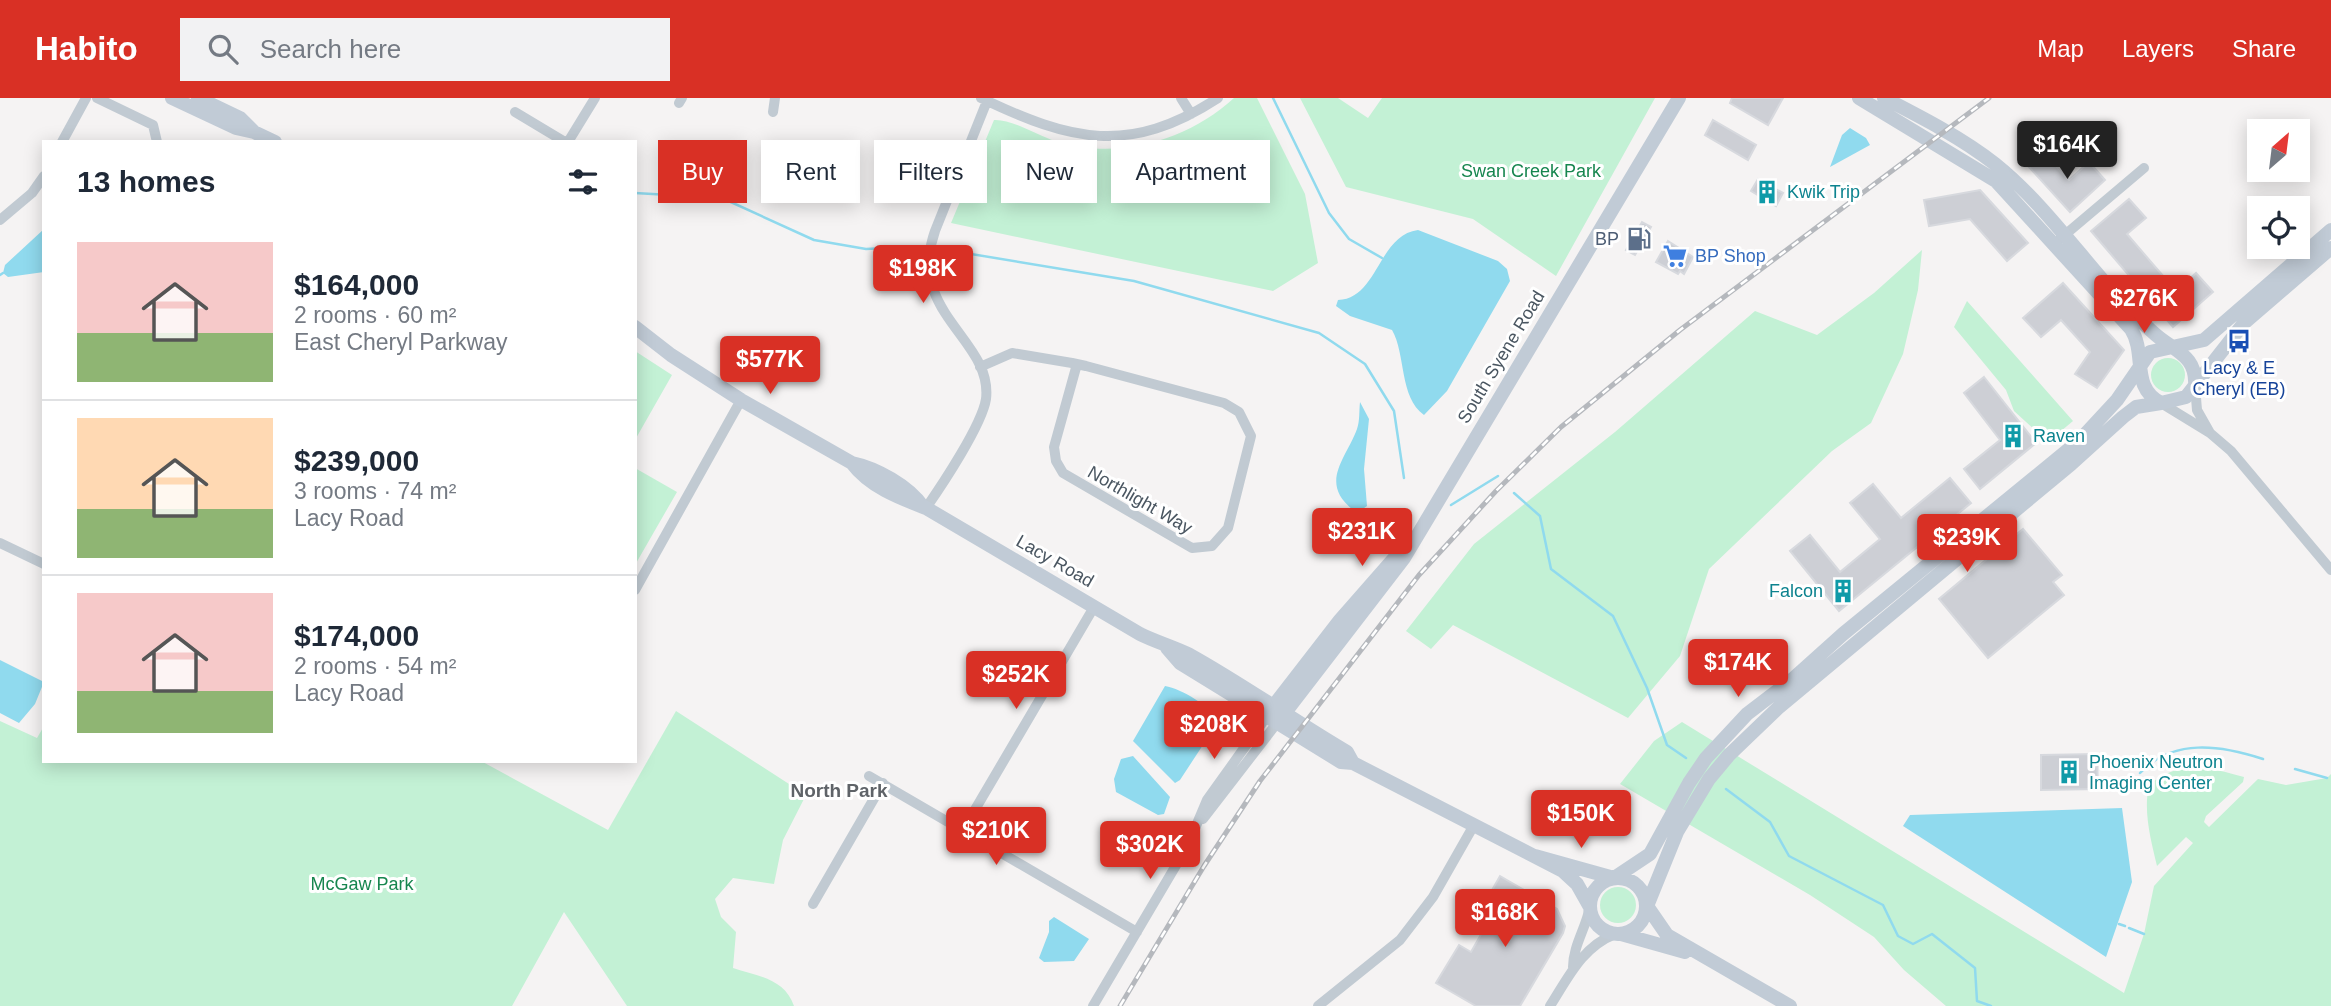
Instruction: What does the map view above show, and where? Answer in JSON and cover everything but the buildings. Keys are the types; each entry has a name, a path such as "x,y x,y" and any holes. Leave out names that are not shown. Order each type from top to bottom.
{"main road":[{"path":"172,98 236,128 271,140"},
{"path":"198,98 240,118 254,132"},
{"name":"South Syene Road","path":"1622,190 1668,98"},
{"name":"South Syene Road","path":"1276,715 1340,620 1411,543 1679,98"},
{"path":"1860,98 1982,169 2059,240 2132,313 2170,346 2181,351 2193,364 2195,386"},
{"path":"1884,98 1992,162 2022,189 2059,240 2131,329 2139,345 2141,384 2161,403"},
{"path":"1700,956 1618,934 1599,926 1590,907 1596,888 1650,855 1689,783 1706,758 1747,714 2079,441 2117,400 2141,362 2155,349 2188,346 2204,341 2331,230"},
{"path":"1618,934 1637,927 1674,838 1692,805 1709,779 1745,739 1779,707 2071,464 2130,411 2180,401 2244,323 2331,248"},
{"name":"Lacy Road","path":"637,329 671,355 741,400 852,463 867,466 916,496 925,507 1166,648 1186,653 1276,715 1347,752 1353,763 1563,871 1577,884 1590,907"},
{"name":"Lacy Road","path":"637,339 671,355"},
{"name":"Lacy Road","path":"1535,856 1615,878"},
{"path":"1615,878 1634,882 1645,895 1647,906 1667,935 1790,1006"}],"street":[{"path":"63,140 86,98"},
{"path":"97,98 153,125 157,140"},
{"path":"568,140 595,98"},
{"path":"773,112 775,98"},
{"path":"1181,98 1191,114"},
{"path":"925,507 982,412 986,392 980,367 939,304 930,282 928,251 984,100 1056,130 1098,137 1132,136 1160,129 1218,98"},
{"path":"515,112 564,140"},
{"path":"2059,240 2144,168"},
{"path":"0,220 32,193 42,179"},
{"name":"Northlight Way","path":"980,367 1012,353 1077,364 1224,403 1238,412 1251,436 1228,528 1212,546 1192,548 1063,473 1056,461 1055,447 1077,364"},
{"path":"2195,386 2197,410 2210,433"},
{"path":"637,586 741,400"},
{"path":"2161,403 2210,433 2239,460 2331,570"},
{"path":"0,544 42,561"},
{"path":"963,830 1094,607"},
{"name":"South Syene Road","path":"1093,1006 1197,826 1276,715"},
{"path":"869,776 1138,932"},
{"path":"813,904 883,783"},
{"path":"1318,1006 1400,940 1433,897 1474,825"},
{"path":"1573,967 1573,956 1587,923 1590,907"},
{"path":"1550,1006 1573,967 1583,960 1594,945 1618,934"}],"green space":[{"path":"1234,98 1257,98 1305,194 1318,263 1273,291 951,223 959,203 987,203 986,140 994,120 1009,122 1053,140 1001,140 1001,203 1097,203 1097,148 1111,149 1111,203 1270,203 1270,140 1160,140 1195,126"},
{"name":"Swan Creek Park","path":"1300,98 1338,98 1368,118 1382,98 1655,98 1556,276 1473,219 1346,187"},
{"path":"1922,250 1918,290 1903,354 1871,423 1832,451 1709,569 1680,656 1628,718 1453,625 1431,649 1406,631 1474,544 1615,432 1755,311 1817,335 1874,293"},
{"path":"1967,301 2073,421 2048,442 2014,411 2006,390 1954,327"},
{"path":"637,352 672,375 637,436"},
{"path":"2168,358 2180,363 2185,375 2180,387 2168,392 2156,387 2151,375 2156,363"},
{"path":"637,469 677,492 637,562"},
{"name":"McGaw Park","path":"676,711 806,795 783,840 774,884 733,878 715,899 721,917 736,932 733,968 777,984 790,997 794,1006 627,1006 564,912 512,1006 0,1006 0,721 37,738 42,729 42,763 485,763 608,830"},
{"path":"1682,722 2124,993 2144,934 2154,886 2193,843 2186,837 2157,866 2147,816 2149,785 2172,771 2183,768 2206,768 2244,777 2243,782 2206,816 2204,822 2209,827 2258,779 2286,785 2327,778 2331,774 2331,1006 1946,1006 1904,970 1874,937 1810,895 1620,784 1654,741"},
{"path":"1618,887 1631,892 1636,905 1631,918 1618,923 1605,918 1600,905 1605,892"}],"water":[{"path":"1850,128 1866,138 1870,145 1830,167 1842,135"},
{"path":"1418,230 1498,261 1507,269 1510,281 1447,391 1424,415 1410,398 1392,330 1350,316 1336,306 1338,300 1351,297 1362,289 1394,243 1405,234"},
{"path":"42,231 42,272 8,277 3,273 5,265"},
{"path":"1360,402 1369,419 1364,469 1367,506 1357,513 1338,492 1336,482 1341,462 1358,426"},
{"path":"0,660 42,681 42,687 35,704 19,723 0,713"},
{"path":"1165,686 1195,699 1209,710 1218,722 1180,780 1175,783 1133,741"},
{"path":"1133,756 1170,797 1164,814 1158,815 1116,792 1114,779 1121,759"},
{"path":"2122,808 2132,882 2106,957 1903,826 1910,815"},
{"path":"1054,917 1089,939 1074,961 1044,962 1039,958 1049,932 1049,921"}],"waterway":[{"path":"1273,98 1329,213 1349,239 1382,258"},
{"path":"637,193 722,198 814,240 866,249 906,247"},
{"path":"947,250 1134,281 1319,333 1365,364 1394,411 1404,478"},
{"path":"1451,505 1498,476"},
{"path":"1514,493 1540,516 1551,569 1613,616 1647,688 1667,745 1686,758"},
{"path":"2140,773 2153,762 2182,749 2214,748 2263,759"},
{"path":"2295,769 2327,778"},
{"path":"1726,789 1770,822 1789,856 1883,905 1898,936 1913,944 1932,934 1975,968 1977,1001 1991,1006"},
{"path":"2119,924 2125,926"},
{"path":"2129,928 2144,934"}],"railway":[{"path":"1120,1006 1204,866 1260,781 1419,575 1496,491 1561,427 1680,330 1989,98"}],"place":[{"name":"Kwik Trip","path":"1767,192"},
{"name":"BP","path":"1639,239"},
{"name":"BP Shop","path":"1675,256"},
{"name":"Lacy & E Cheryl (EB)","path":"2239,341"},
{"name":"Raven","path":"2013,436"},
{"name":"Falcon","path":"1843,591"},
{"name":"Phoenix Neutron Imaging Center","path":"2069,772"}],"district":[{"name":"North Park","path":"839,790"}]}
